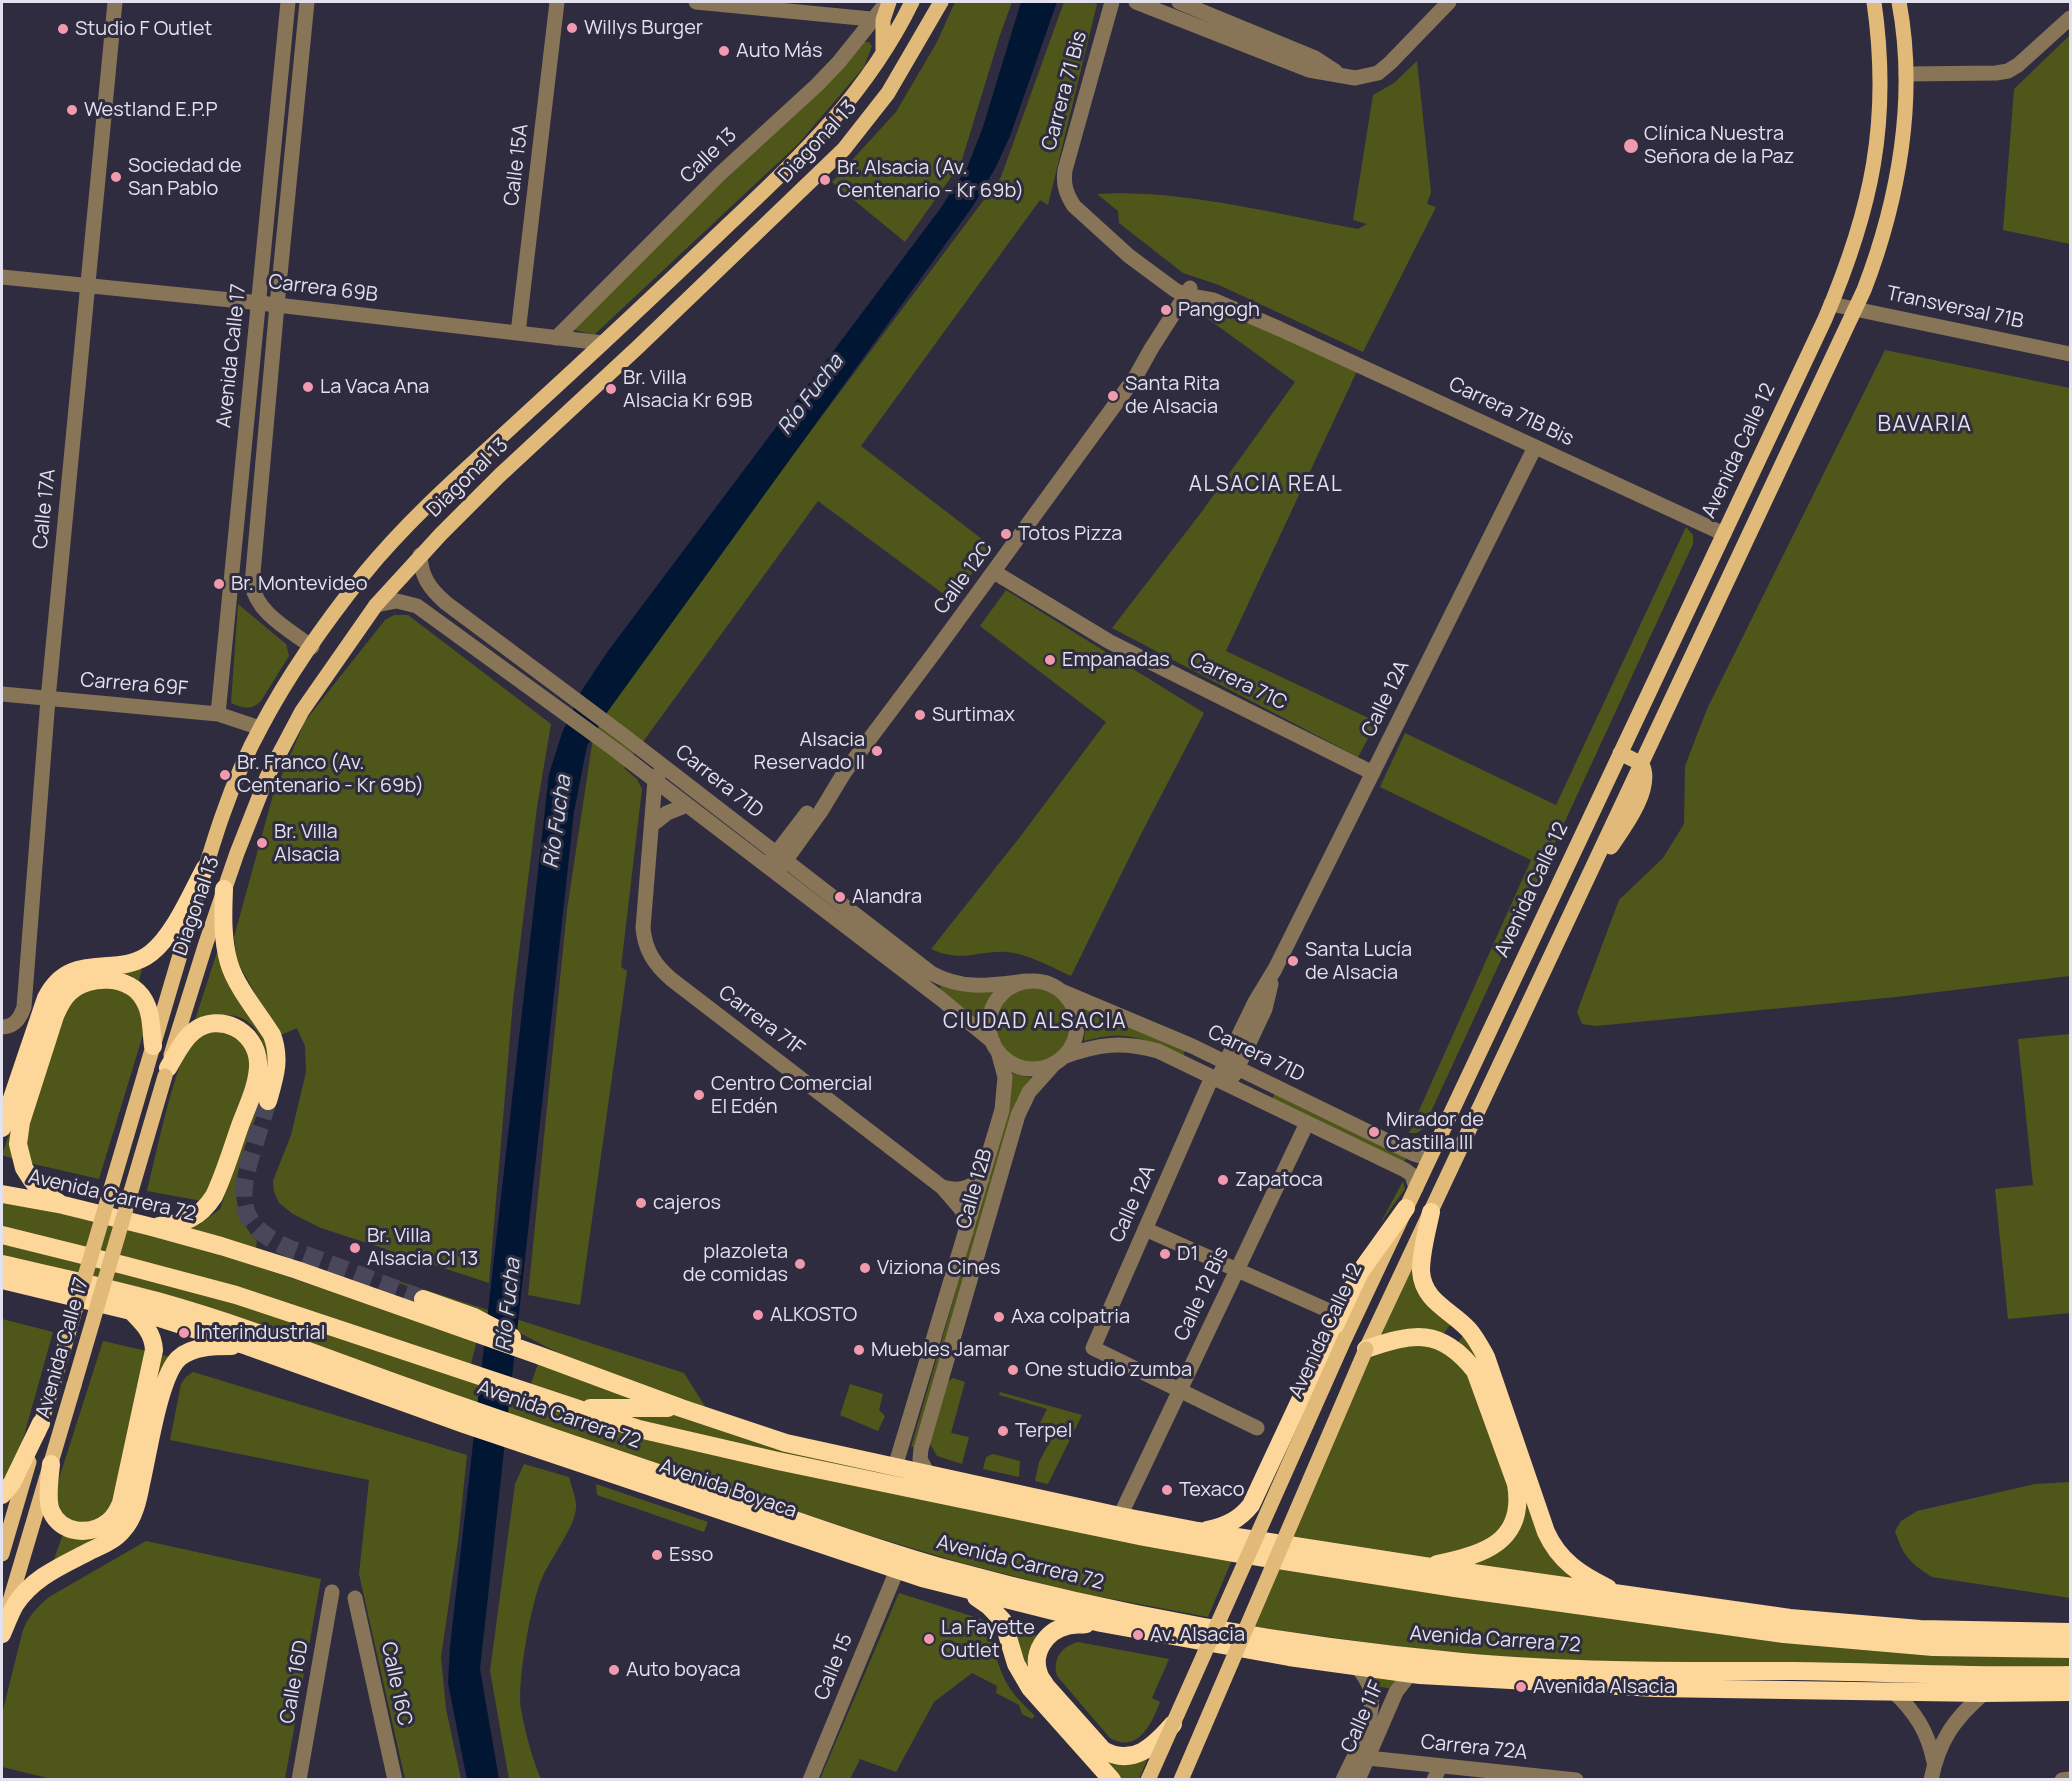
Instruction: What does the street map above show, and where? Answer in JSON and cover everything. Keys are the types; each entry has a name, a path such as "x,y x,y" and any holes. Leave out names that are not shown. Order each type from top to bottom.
{"highway":[{"path":"2,1128 46,998 55,983 59,978 74,971 96,966 128,964 149,955 168,935 205,868"},
{"path":"224,890 223,924 229,964 272,1035 276,1046 278,1059 276,1074 268,1101"},
{"path":"63,1205 40,1190 24,1168 18,1144 21,1122 61,1001 82,984 94,981 118,981 137,991 145,1001 149,1012 153,1046"},
{"path":"152,1227 186,1221 201,1214 207,1208 220,1184 247,1106 258,1061 254,1048 245,1034 229,1024 217,1022 193,1031 166,1072"},
{"name":"Avenida Carrera 72","path":"2,1194 63,1205 152,1227 480,1328 568,1366 681,1408 786,1443 1120,1516 1360,1557 1801,1619 1920,1629 2070,1632"},
{"path":"1198,1531 1233,1522 1251,1505 1360,1272 1406,1208"},
{"path":"1431,1212 1422,1257 1421,1274 1426,1289 1433,1301 1469,1330 1486,1357 1556,1552 1576,1571 1620,1595"},
{"name":"Avenida Carrera 72","path":"2,1235 236,1296 573,1408 669,1437 1144,1537 1398,1579 1784,1634 1933,1647 2070,1648"},
{"name":"Avenida Carrera 72","path":"2,1264 160,1302 257,1334 465,1416"},
{"name":"Avenida Carrera 72","path":"2,1280 130,1311 527,1436 640,1467 813,1526 945,1577 990,1597 1144,1632 1358,1668 1410,1674 1655,1688 1984,1693 2070,1692"},
{"path":"2,1287 29,1285"},
{"path":"423,1299 480,1328"},
{"path":"51,1464 49,1504 51,1511 61,1524 69,1529 82,1532 109,1522 117,1513 122,1503 154,1350 154,1340 149,1329 130,1311"},
{"path":"1366,1348 1408,1336 1425,1337 1441,1341 1464,1357 1475,1371 1516,1484 1518,1495 1516,1515 1502,1539 1479,1554 1424,1566"},
{"path":"2,1632 15,1606 29,1588 51,1572 112,1540 123,1531 132,1518 163,1387 172,1366 181,1357 202,1348 247,1346"},
{"path":"573,1408 681,1408"},
{"path":"2,1495 12,1483 41,1423"},
{"name":"Avenida Boyaca","path":"527,1436 609,1473 847,1553"},
{"path":"609,1473 640,1467"},
{"path":"813,1526 847,1553"},
{"name":"Avenida Carrera 72","path":"847,1553 897,1570 1055,1597 1194,1625 1378,1653 1461,1662 1683,1672 1796,1671 1915,1675 2070,1675"},
{"path":"1360,1557 1398,1579"},
{"path":"945,1577 982,1600 998,1614 1006,1627 1020,1674 1112,1779"},
{"path":"1101,1623 1068,1625 1044,1640 1038,1650 1037,1663 1039,1674 1046,1686 1103,1750 1113,1756 1125,1757 1143,1751 1160,1739 1173,1724"},
{"path":"1144,1632 1194,1625"},
{"path":"1970,1648 2003,1632"}],"main road":[{"path":"883,53 878,20 888,2"},
{"name":"Diagonal 13","path":"146,1070 205,868 227,803 260,728 312,647 363,576 423,509 603,343 813,142 846,106 883,53 912,2"},
{"name":"Diagonal 13","path":"166,1072 224,890 261,791 285,740 318,686 376,605 420,555 499,476 638,347 844,149 888,93 941,2"},
{"name":"Avenida Calle 12","path":"1148,1779 1345,1338 1831,304 1856,241 1870,189 1875,159 1879,129 1880,70 1879,36 1874,2"},
{"path":"1181,1779 1366,1348 1642,764 1874,264 1893,193 1903,130 1906,74 1899,2"},
{"path":"1620,753 1642,764"},
{"name":"Avenida Calle 17","path":"2,1554 146,1070"},
{"name":"Avenida Calle 17","path":"2,1632 166,1072"}],"street":[{"name":"Calle 17A","path":"2,1027 12,1025 18,1020 24,1007 48,699 115,2"},
{"name":"Avenida Calle 17","path":"218,714 288,2"},
{"name":"Avenida Calle 17","path":"307,2 252,584 257,602 312,647"},
{"name":"Calle 15A","path":"518,333 557,2"},
{"path":"696,2 878,20"},
{"name":"Carrera 71 Bis","path":"1066,192 1065,170 1112,2"},
{"path":"1136,2 1309,70 1355,78 1378,73 1449,2"},
{"path":"1179,2 1315,58 1342,76"},
{"path":"1906,74 1996,73 2008,70 2018,65 2070,18"},
{"name":"Calle 13","path":"556,338 720,174 817,85 878,20"},
{"name":"Carrera 71B Bis","path":"1066,192 1074,206 1129,256 1165,284 1193,292 1280,329 1724,534"},
{"name":"Carrera 69B","path":"2,277 259,303 603,343"},
{"name":"Calle 12C","path":"776,863 813,806 844,773 994,572 1136,376 1193,292"},
{"name":"Transversal 71B","path":"1831,304 2070,354"},
{"name":"Calle 12A","path":"1180,1390 1093,1347 1145,1229 1220,1080 1232,1066 1265,1009 1275,969 1535,447"},
{"name":"Carrera 71D","path":"420,555 423,576 435,594 664,767 996,1046"},
{"name":"Carrera 71C","path":"994,572 1110,642 1373,773"},
{"name":"Carrera 71D","path":"376,605 397,601 417,606 553,704 687,805 776,863 943,980 957,985 978,986 1026,981"},
{"name":"Carrera 69F","path":"2,694 218,714 260,728"},
{"path":"652,824 655,780 664,767"},
{"path":"652,824 667,813 687,805"},
{"name":"Carrera 71F","path":"652,824 643,928 647,950 661,970 942,1186 962,1210 966,1232"},
{"path":"1026,981 1047,983 1061,991 1075,1011 1077,1028 1072,1044 1059,1060 1046,1067 1025,1068 1015,1064 996,1046 990,1018 995,1003 1005,991 1026,981"},
{"name":"Carrera 71D","path":"1061,991 1161,1032 1414,1154 1424,1156 1431,1154"},
{"name":"Carrera 71D","path":"1059,1060 1097,1047 1123,1044 1158,1051 1405,1170 1412,1175 1416,1188"},
{"name":"Calle 12B","path":"895,1467 1002,1110 1005,1077 996,1046"},
{"name":"Calle 12B","path":"928,1474 920,1459 921,1449 1018,1115 1029,1092 1059,1060"},
{"name":"Calle 12 Bis","path":"1120,1516 1307,1123"},
{"path":"942,1186 960,1190 982,1179"},
{"path":"1145,1229 1325,1309"},
{"path":"1180,1390 1257,1428"},
{"name":"Calle 15","path":"810,1779 897,1570"},
{"name":"Calle 16D","path":"299,1779 332,1592"},
{"name":"Calle 16C","path":"356,1598 395,1779"},
{"name":"Calle 11F","path":"1343,1779 1365,1729 1371,1708 1370,1688 1358,1668"},
{"name":"Calle 11F","path":"1358,1779 1396,1692 1410,1674"},
{"path":"1893,1691 1914,1715 1928,1738 1933,1772"},
{"path":"1933,1772 1939,1750 1950,1729 1968,1707 1984,1693"},
{"name":"Carrera 72A","path":"1368,1758 1437,1772 1576,1779"},
{"path":"2062,1779 2070,1779"}],"green space":[{"path":"955,2 1012,2 961,163 905,242 832,182 896,112 937,42"},
{"path":"1064,2 1094,2 1097,4 1048,205 1040,200 861,446 991,546 953,601 818,501 624,768 637,779 642,789 621,967 627,971 580,1305 528,1295 567,910 596,718 1001,177"},
{"path":"2070,35 2070,244 2003,230 2014,89"},
{"path":"864,42 869,42 872,46 864,67 798,144 594,335 575,330 582,318 824,84"},
{"path":"1417,61 1431,192 1427,204 1436,207 1363,352 1219,285 1183,273 1119,223 1118,211 1097,194 1129,193 1195,199 1358,229 1367,224 1353,220 1373,95 1394,83"},
{"path":"1206,302 1357,371 1226,651 1377,722 1358,757 1112,628 1200,514 1295,382 1200,313"},
{"path":"1885,350 2070,388 2070,976 1896,997 1596,1026 1582,1024 1577,1012 1619,900 1663,858 1684,824 1685,766 1707,709"},
{"path":"1686,527 1693,535 1693,544 1423,1129 1417,1133 1409,1133 1531,860 1380,787 1405,733 1556,805"},
{"path":"1006,590 1204,713 1071,976 1014,953 992,952 954,956 931,949 1020,837 1106,722 980,626"},
{"path":"238,604 286,644 289,656 261,701 250,707 231,703"},
{"path":"394,615 408,615 551,724 537,807 513,1001 489,1283 321,1228 293,1214 279,1203 274,1192 273,1181 291,1135 306,1072 305,1046 297,1028 279,1036 237,961 234,937 273,795 305,721 385,620"},
{"path":"219,946 260,1024 270,1057 270,1080 242,1156 236,1191 238,1208 245,1225 257,1241 256,1248 184,1228 200,1224 220,1209 267,1073 263,1043 252,1026 245,1020 225,1015 193,1026"},
{"path":"142,969 139,981 120,974 96,976 77,983 60,997 12,1141 12,1150 16,1160 2,1155 56,995 74,979 85,975 95,972"},
{"path":"942,984 996,993 986,1007 983,1023 939,989"},
{"path":"99,985 132,997 141,1009 145,1028 99,1179 25,1162 23,1135 64,1011 72,999"},
{"path":"1034,987 1049,990 1061,998 1069,1010 1072,1025 1069,1040 1061,1052 1049,1060 1034,1063 1019,1060 1007,1052 999,1040 996,1025 999,1010 1007,998 1019,990"},
{"path":"1081,1005 1185,1051 1183,1056 1146,1041 1124,1036 1084,1041 1085,1026"},
{"path":"218,1029 245,1041 252,1068 222,1161 202,1201 147,1191 173,1088 186,1051 195,1038"},
{"path":"2070,1034 2070,1313 2008,1319 1995,1189 2033,1185 2018,1039"},
{"path":"1009,1072 1032,1078 1017,1099 915,1447 911,1447 1005,1120"},
{"path":"1275,1093 1407,1157 1404,1162 1272,1099"},
{"path":"1403,1181 1405,1189 1380,1224"},
{"path":"2,1201 189,1244 477,1340 470,1368 2,1229"},
{"path":"2,1242 197,1290 537,1404 1231,1562 1208,1617 1075,1592 958,1562 865,1534 410,1382 2,1258"},
{"path":"1420,1250 1418,1257 1453,1321 1441,1337 1377,1341"},
{"path":"373,1273 684,1373 708,1411 568,1358 489,1317"},
{"path":"2,1319 53,1332 15,1468 2,1488"},
{"path":"1466,1333 1476,1348 1541,1529 1585,1581 1461,1563 1481,1558 1522,1507 1455,1345"},
{"path":"103,1341 147,1351 113,1507 106,1518 77,1525 58,1511 56,1488"},
{"path":"1425,1341 1462,1361 1514,1495 1499,1536 1432,1561 1291,1539 1372,1350"},
{"path":"161,1355 172,1357 122,1523 52,1565 63,1534 104,1531"},
{"path":"539,1361 655,1403 577,1403 530,1386"},
{"path":"193,1372 467,1455 458,1541 441,1657 446,1709 461,1779 405,1779 359,1574 369,1480 170,1440 181,1384"},
{"path":"953,1378 965,1382 951,1433 969,1437 962,1464 937,1456 929,1442 946,1383"},
{"path":"850,1384 883,1394 879,1410 885,1416 878,1431 840,1415"},
{"path":"1000,1392 1082,1415 1048,1484 1035,1481 1039,1462 1053,1436 1038,1427 1047,1409 999,1395"},
{"path":"610,1413 676,1413 870,1468 870,1472 774,1454"},
{"path":"993,1454 1020,1461 1019,1477 983,1469 986,1457"},
{"path":"524,1464 569,1477 576,1504 575,1516 542,1578 529,1623 523,1662 521,1709 529,1745 541,1779 509,1779 490,1671 515,1484"},
{"path":"2070,1482 2070,1598 1932,1577 1908,1558 1895,1531 1901,1521 1917,1511 2035,1484"},
{"path":"596,1484 708,1522 704,1532 597,1495"},
{"path":"146,1541 321,1579 285,1779 56,1780 2,1767 2,1714 23,1630 28,1620 49,1597"},
{"path":"1279,1567 2070,1655 2070,1671 1712,1666 1524,1658 1439,1652 1254,1627"},
{"path":"899,1593 984,1620 998,1663 1009,1687 1035,1716 1032,1719 1022,1714 1019,1705 996,1693 997,1686 972,1673 934,1702 896,1772 860,1759 850,1779 820,1779"},
{"path":"1012,1628 1040,1637 1034,1654 1100,1753 1149,1755 1139,1779 1119,1779 1025,1670"},
{"path":"1078,1642 1169,1659 1152,1698 1160,1702 1157,1710 1148,1727 1136,1739 1120,1742 1110,1738 1057,1676 1056,1664 1060,1654 1067,1647"},
{"path":"1371,1675 1400,1680 1393,1689 1376,1686"}],"water":[{"name":"Río Fucha","path":"1021,2 1057,2 1010,136 996,167 973,206 606,714 587,746 574,812 480,1669 499,1779 467,1780 448,1683 450,1646 549,774 562,733 582,690 608,651 940,209 967,168 983,127"}],"tunnel":[{"path":"268,1101 246,1172 244,1201 246,1212 252,1222 261,1232 290,1249 423,1299"}],"place":[{"name":"Willys Burger","path":"572,28"},
{"name":"Studio F Outlet","path":"63,29"},
{"name":"Auto Más","path":"724,51"},
{"name":"Westland E.P.P","path":"72,110"},
{"name":"Clínica Nuestra Señora de la Paz","path":"1631,146"},
{"name":"Sociedad de San Pablo","path":"116,177"},
{"name":"Br. Alsacia (Av. Centenario - Kr 69b)","path":"825,180"},
{"name":"Pangogh","path":"1166,310"},
{"name":"La Vaca Ana","path":"308,387"},
{"name":"Br. Villa Alsacia Kr 69B","path":"611,389"},
{"name":"Santa Rita de Alsacia","path":"1113,396"},
{"name":"Totos Pizza","path":"1006,534"},
{"name":"Br. Montevideo","path":"219,584"},
{"name":"Empanadas","path":"1050,660"},
{"name":"Surtimax","path":"920,715"},
{"name":"Alsacia Reservado II","path":"877,751"},
{"name":"Br. Franco (Av. Centenario - Kr 69b)","path":"225,775"},
{"name":"Br. Villa Alsacia","path":"262,843"},
{"name":"Alandra","path":"840,897"},
{"name":"Santa Lucía de Alsacia","path":"1293,961"},
{"name":"Centro Comercial El Edén","path":"699,1095"},
{"name":"Mirador de Castilla III","path":"1374,1132"},
{"name":"Zapatoca","path":"1223,1180"},
{"name":"cajeros","path":"641,1203"},
{"name":"Br. Villa Alsacia Cl 13","path":"355,1248"},
{"name":"D1","path":"1165,1254"},
{"name":"plazoleta de comidas","path":"800,1264"},
{"name":"Viziona Cines","path":"865,1268"},
{"name":"ALKOSTO","path":"758,1315"},
{"name":"Axa colpatria","path":"999,1317"},
{"name":"Interindustrial","path":"184,1333"},
{"name":"Muebles Jamar","path":"859,1350"},
{"name":"One studio zumba","path":"1013,1370"},
{"name":"Terpel","path":"1003,1431"},
{"name":"Texaco","path":"1167,1490"},
{"name":"Esso","path":"657,1555"},
{"name":"Av. Alsacia","path":"1138,1635"},
{"name":"La Fayette Outlet","path":"929,1639"},
{"name":"Auto boyaca","path":"614,1670"},
{"name":"Avenida Alsacia","path":"1521,1687"}],"district":[{"name":"BAVARIA","path":"1925,425"},
{"name":"ALSACIA REAL","path":"1266,485"},
{"name":"CIUDAD ALSACIA","path":"1035,1022"}]}
